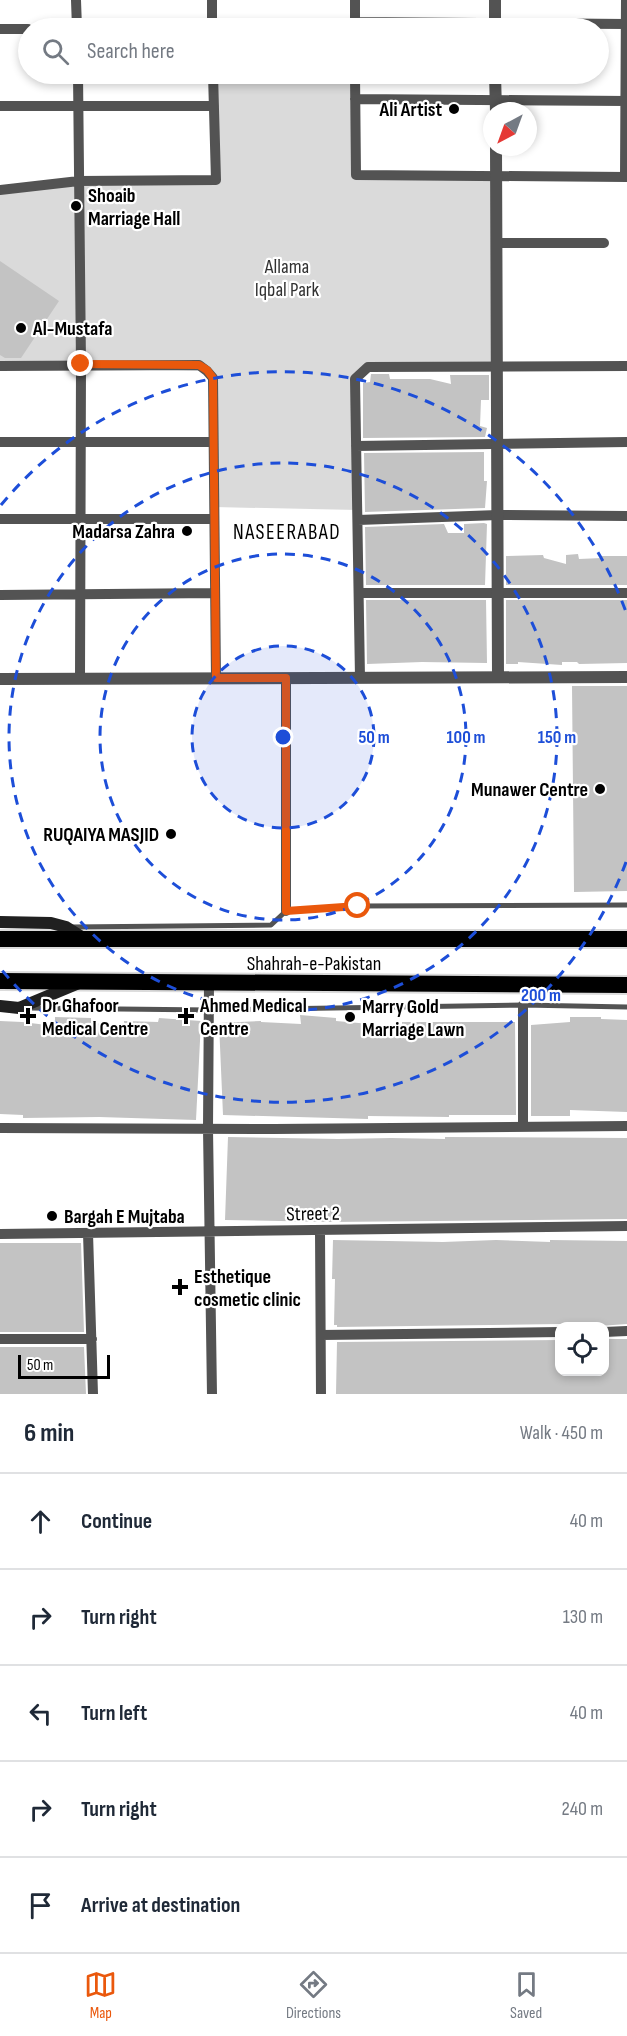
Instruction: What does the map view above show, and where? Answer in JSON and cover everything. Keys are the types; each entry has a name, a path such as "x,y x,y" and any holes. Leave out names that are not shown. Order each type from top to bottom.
{"highway":[{"name":"Shahrah-e-Pakistan","path":"0,939 627,939"},
{"name":"Shahrah-e-Pakistan","path":"0,981 627,986"}],"main road":[{"path":"0,922 51,923 66,927 88,940"},
{"path":"0,1006 19,1008 80,983"}],"street":[{"path":"76,0 77,18"},
{"path":"212,0 212,18"},
{"path":"355,0 356,18"},
{"path":"495,0 495,18"},
{"path":"356,84 356,175 626,177 626,0"},
{"path":"609,24 627,24"},
{"path":"0,29 18,29"},
{"path":"78,84 81,364 80,679"},
{"path":"0,190 79,181 216,180 213,84"},
{"path":"495,84 495,102"},
{"path":"355,99 483,105"},
{"path":"537,105 626,102"},
{"path":"0,106 214,106"},
{"path":"496,156 498,677"},
{"path":"496,243 604,243"},
{"path":"0,366 199,365 213,378 216,678"},
{"path":"360,678 355,379 368,367 627,366"},
{"path":"0,442 213,442"},
{"path":"357,446 627,442"},
{"path":"358,520 498,515 627,516"},
{"path":"0,519 214,519"},
{"path":"359,593 627,592"},
{"path":"0,595 215,593"},
{"path":"0,679 627,676"},
{"path":"286,678 286,911"},
{"path":"208,984 212,1394"},
{"path":"523,1126 524,1005"},
{"path":"0,1128 627,1126"},
{"name":"Street 2","path":"0,1234 627,1226"},
{"path":"320,1231 321,1394"},
{"path":"88,1233 93,1394"},
{"path":"609,1332 627,1331"},
{"path":"321,1335 555,1332"},
{"path":"0,1339 92,1339"}],"lane":[{"path":"66,927 271,925 286,911 358,906 627,905"},
{"path":"19,1008 209,1010 524,1005 627,1007"}],"green space":[{"name":"Allama Iqbal Park","path":"213,84 355,84 356,175 496,177 497,367 368,367 359,373 358,510 214,507 213,378 207,371 0,364 0,190 215,180"}],"building":[{"name":"Al-Mustafa","path":"0,261 59,301 21,358 5,358 0,355"},
{"path":"371,374 389,374 390,379 430,379 451,384 450,375 489,375 489,400 481,400 480,426 487,428 485,437 363,438 363,383 370,382"},
{"path":"484,452 484,481 487,481 485,508 365,512 364,453"},
{"path":"444,524 448,533 464,533 464,524 487,524 485,585 366,585 365,527"},
{"path":"578,554 579,559 627,556 627,585 506,585 506,556 543,555 544,558 566,564 566,555"},
{"path":"366,600 486,600 487,663 367,664"},
{"path":"506,600 627,600 627,663 562,662 562,665 518,662 518,664 506,664"},
{"name":"Munawer Centre","path":"572,686 627,686 627,891 574,892"},
{"path":"300,1015 370,1024 370,1028 402,1030 402,1022 515,1022 516,1115 368,1116 368,1119 223,1115 219,1023 261,1021 301,1024"},
{"path":"55,1017 91,1018 91,1023 124,1026 124,1021 158,1022 159,1018 201,1021 196,1120 99,1117 23,1118 23,1115 0,1114 0,1021 55,1026"},
{"path":"570,1017 627,1020 627,1112 570,1110 570,1116 531,1116 531,1025 570,1022"},
{"path":"228,1137 627,1138 627,1219 332,1222 225,1220"},
{"path":"333,1240 627,1241 627,1324 555,1322 555,1324 337,1327 334,1325 335,1279 332,1279"},
{"path":"0,1243 81,1243 84,1332 0,1332"},
{"path":"609,1339 627,1339 627,1394 336,1394 337,1342 555,1340 555,1376 609,1376"},
{"path":"0,1347 84,1347 86,1394 0,1394"}],"place":[{"name":"Ali Artist","path":"454,109"},
{"name":"Shoaib Marriage Hall","path":"76,206"},
{"name":"Al-Mustafa","path":"21,328"},
{"name":"Madarsa Zahra","path":"187,531"},
{"name":"Munawer Centre","path":"600,789"},
{"name":"RUQAIYA MASJID","path":"171,834"},
{"name":"Dr Ghafoor Medical Centre","path":"28,1016"},
{"name":"Ahmed Medical Centre","path":"186,1016"},
{"name":"Marry Gold Marriage Lawn","path":"350,1017"},
{"name":"Bargah E Mujtaba","path":"52,1216"},
{"name":"Esthetique cosmetic clinic","path":"180,1287"}],"district":[{"name":"NASEERABAD","path":"287,532"}],"route":[{"path":"81,364 199,365 213,378 216,678 286,678 286,911 358,906"}]}
